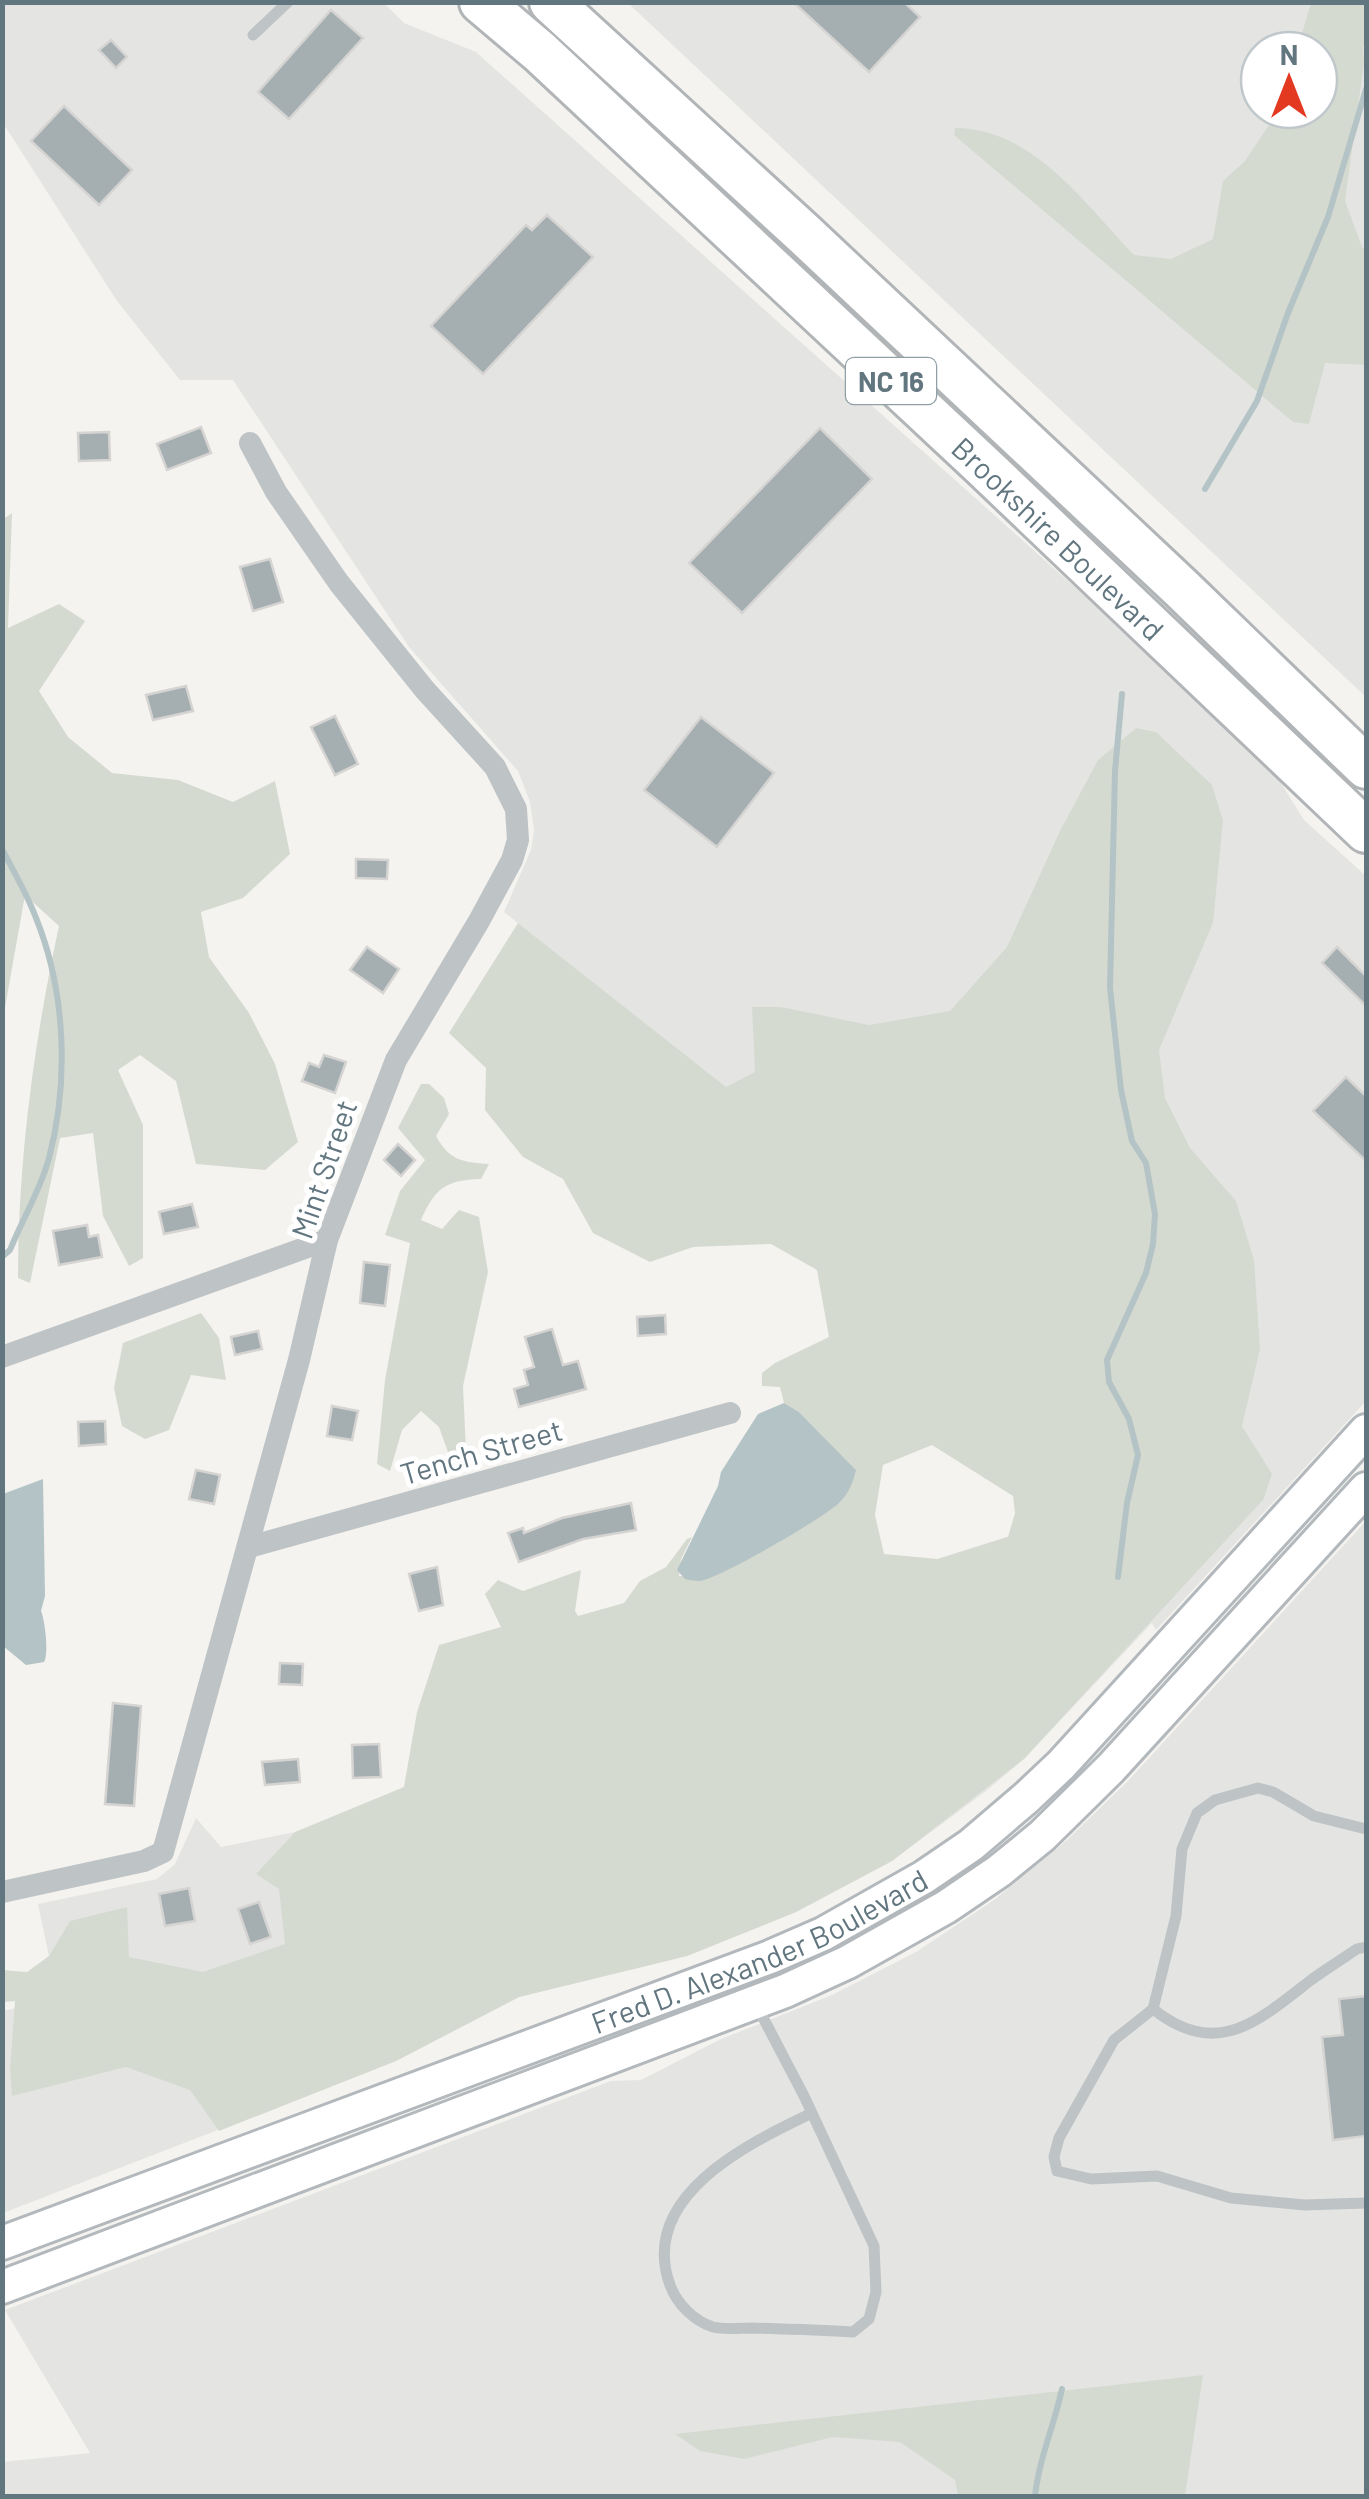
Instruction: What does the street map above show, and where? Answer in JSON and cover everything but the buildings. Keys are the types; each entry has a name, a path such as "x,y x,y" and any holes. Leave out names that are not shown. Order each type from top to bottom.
{"highway":[{"name":"Brookshire Boulevard","path":"481,2 582,91 1366,831"},
{"name":"Brookshire Boulevard","path":"551,2 818,246 1366,767"},
{"path":"1198,670 1366,788"}],"main road":[{"name":"Fred D. Alexander Boulevard","path":"2,2243 733,1971 823,1934 879,1904 971,1845 1061,1765 1366,1431"},
{"name":"Fred D. Alexander Boulevard","path":"2,2287 786,1991 900,1934 999,1871 1042,1836 1111,1768 1366,1490"},
{"path":"564,2032 578,2068"}],"street":[{"name":"Mint Street","path":"2,1892 144,1861 163,1852 300,1360 327,1240 396,1060 512,860 518,823 511,794 494,767 424,690 339,582 276,492 250,443"},
{"path":"2,1356 327,1240"},
{"name":"Tench Street","path":"249,1548 730,1412"}],"lane":[{"path":"254,35 288,2"},
{"path":"1366,1829 1314,1816 1273,1792 1258,1788 1215,1800 1197,1814 1182,1849 1176,1916 1153,2009 1114,2040 1059,2138 1054,2158 1057,2171 1091,2179 1157,2176 1231,2198 1306,2205 1366,2203"},
{"path":"1153,2009 1174,2026 1190,2032 1244,2028 1358,1949 1366,1948"},
{"path":"755,2002 812,2113 874,2246 876,2292 868,2319 853,2332 714,2327 689,2314 673,2293 666,2273 662,2250 666,2228 692,2191 732,2153 812,2113"}],"shaded area":[{"path":"3,3 384,3 404,23 476,52 1264,756 1304,820 1366,876 1366,1401 1156,1630 1152,1623 1024,1759 892,1861 796,1912 687,1956 519,1997 396,2061 3,2213 3,2011 58,1999 38,1904 157,1879 175,1864 196,1818 221,1847 583,1774 577,1673 1104,1506 935,1253 504,912 531,850 534,830 530,802 518,771 409,647 233,380 180,380 117,301 3,123"},
{"path":"628,3 1366,3 1366,697"},
{"path":"1311,3 1366,3 1366,46 1345,201 1366,251 1366,365 1325,363 1309,424 1293,422 954,135 955,128 983,131 1009,141 1055,172 1134,255 1171,259 1213,239 1223,181 1245,161 1266,130 1339,130 1339,30 1303,30"},
{"path":"12,513 8,628 59,604 85,621 39,691 68,737 112,773 178,780 233,802 275,781 290,854 243,898 201,912 209,957 249,1013 275,1064 298,1142 265,1170 196,1164 176,1081 140,1055 118,1070 143,1125 143,1258 129,1266 103,1216 93,1133 60,1138 30,1283 18,1278 24,1145 42,1013 59,926 25,895 3,1019 2,520"},
{"path":"1136,728 1156,732 1212,785 1223,821 1213,923 1159,1050 1165,1098 1190,1148 1236,1201 1254,1260 1260,1349 1242,1426 1272,1474 1263,1500 1024,1759 892,1861 796,1912 687,1956 519,1997 396,2061 219,2131 190,2090 126,2067 12,2096 15,2001 3,2002 2,1970 27,1972 49,1956 70,1921 127,1907 129,1957 203,1972 285,1944 279,1889 256,1874 295,1832 404,1787 417,1712 439,1645 501,1627 485,1594 498,1580 523,1591 581,1570 575,1611 578,1616 624,1603 640,1581 666,1567 692,1537 681,1559 679,1576 714,1576 780,1541 838,1503 855,1469 799,1412 784,1403 780,1387 762,1386 762,1373 775,1363 829,1337 817,1270 771,1244 693,1247 650,1262 593,1233 563,1179 523,1157 485,1110 486,1068 449,1033 518,923 726,1087 755,1072 752,1007 781,1007 869,1025 950,1011 1007,947 1060,831 1098,760","holes":["932,1445 1013,1496 1015,1513 1008,1537 938,1559 884,1554 875,1515 883,1465"]},
{"path":"421,1084 429,1084 444,1098 449,1114 436,1136 446,1151 464,1161 489,1164 481,1179 459,1181 443,1188 431,1200 421,1220 442,1229 459,1210 479,1217 488,1272 463,1386 466,1451 449,1455 439,1427 421,1411 402,1430 390,1471 377,1464 385,1380 410,1243 385,1235 400,1191 425,1160 398,1128"},
{"path":"201,1313 219,1338 226,1380 191,1375 169,1430 145,1439 122,1426 114,1388 123,1343"},
{"path":"784,1403 799,1412 856,1470 847,1493 828,1512 749,1559 700,1581 685,1579 677,1570 721,1472 758,1414"},
{"path":"43,1479 45,1596 41,1611 46,1652 44,1662 26,1665 3,1646 3,1494"},
{"path":"1366,1521 1366,2496 3,2496 3,2462 90,2453 5,2310 611,2081 641,2080 721,2039 832,1995 916,1952 994,1900 1066,1841 1128,1781"},
{"path":"1203,2375 1185,2496 958,2496 955,2480 900,2442 833,2437 744,2459 700,2451 675,2434"}],"waterway":[{"path":"1205,489 1257,401 1328,217 1366,89"},
{"path":"1118,1577 1127,1503 1138,1455 1129,1419 1109,1382 1107,1360 1146,1273 1155,1214 1146,1163 1132,1141 1121,1090 1110,988 1115,771 1122,694"},
{"path":"2,849 29,900 46,946 59,1006 62,1068 46,1170 10,1250 2,1257"},
{"path":"1035,2496 1062,2389"}]}
